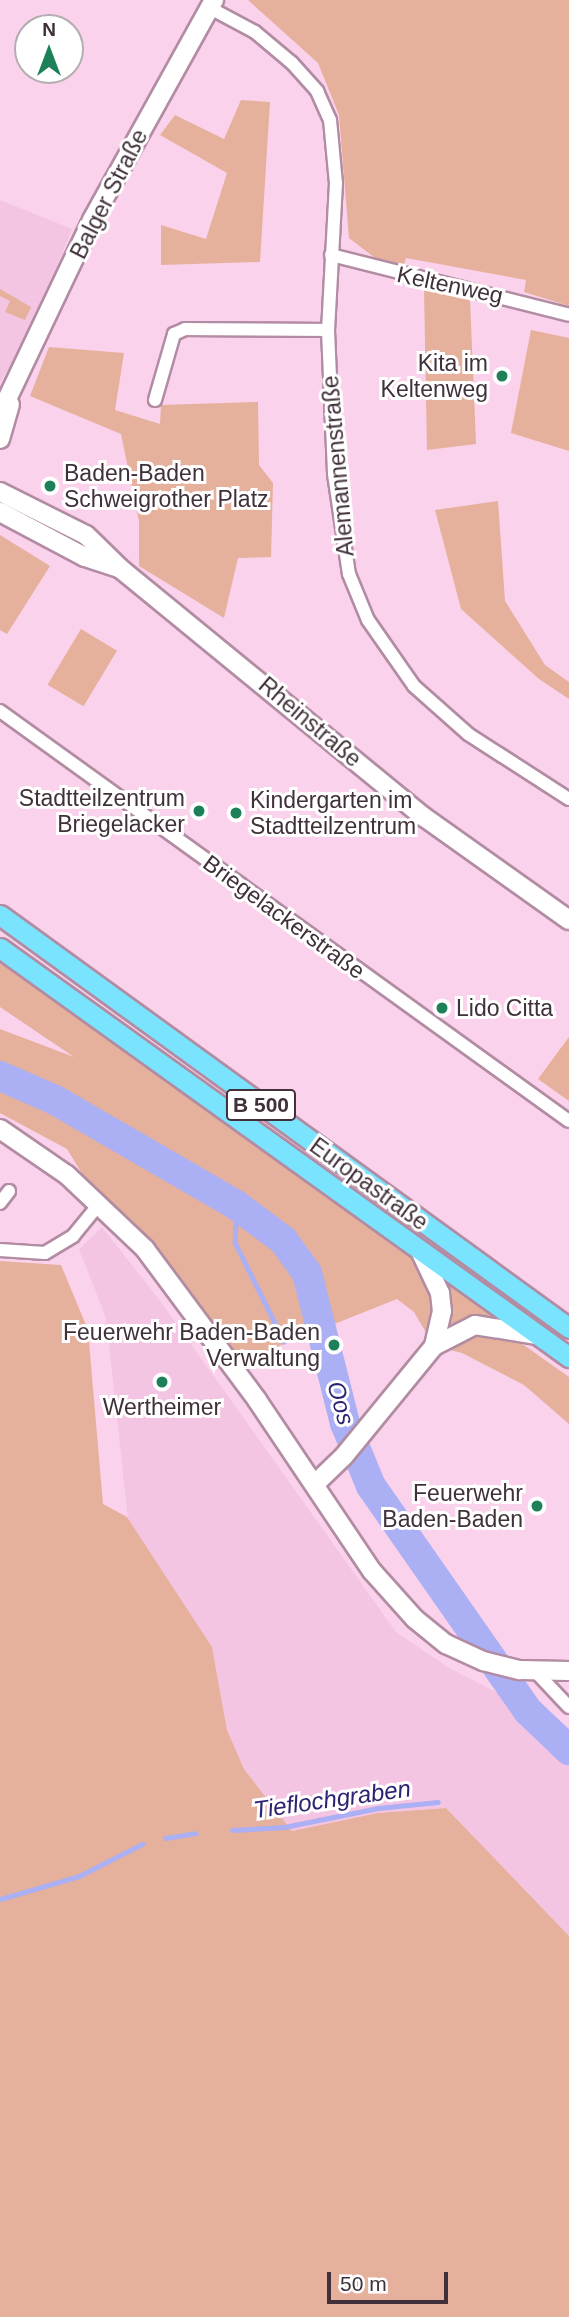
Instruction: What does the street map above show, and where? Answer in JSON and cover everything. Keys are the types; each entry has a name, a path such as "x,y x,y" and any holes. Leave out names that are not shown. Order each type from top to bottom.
{"main road":[{"name":"Europastraße","path":"0,915 569,1328"},
{"name":"Europastraße","path":"0,948 569,1357"}],"street":[{"name":"Alemannenstraße","path":"212,4 255,32 317,91 330,120 336,183 328,330 339,521 349,574 368,620 414,686 468,734 569,799"},
{"name":"Balger Straße","path":"0,439 13,394 92,220 212,4"},
{"name":"Keltenweg","path":"331,255 569,314"},
{"path":"155,400 174,334 185,329 328,330"},
{"name":"Balger Straße","path":"0,414 13,394"},
{"name":"Rheinstraße","path":"0,492 86,535 122,570 424,817 569,920"},
{"name":"Rheinstraße","path":"0,512 85,557 122,570"},
{"name":"Briegelackerstraße","path":"0,711 569,1121"},
{"path":"0,1129 38,1153 100,1203 153,1259 397,1601 432,1634 468,1655 528,1671 569,1671"},
{"path":"0,1203 9,1191"},
{"path":"0,1250 45,1253 73,1236 100,1203"},
{"path":"417,1247 440,1293 442,1311 434,1346"},
{"path":"315,1485 372,1424 434,1346 475,1325 540,1336"},
{"path":"528,1671 569,1707"}],"shaded area":[{"path":"248,0 569,0 569,306 524,292 526,280 406,258 403,267 375,258 349,238 339,115 318,63"},
{"path":"241,100 270,102 260,262 161,265 161,225 206,239 227,173 160,135 175,115 224,139"},
{"path":"0,200 72,229 29,336 0,382"},
{"path":"424,288 470,299 476,444 427,450"},
{"path":"0,289 31,307 25,320 5,312 10,301 0,296"},
{"path":"531,330 569,338 569,451 511,433"},
{"path":"49,347 124,353 115,410 160,424 161,405 258,402 259,465 273,483 271,557 238,558 224,618 139,566 139,521 121,434 30,396"},
{"path":"498,501 505,601 545,665 569,682 569,699 539,679 461,609 435,510"},
{"path":"0,535 50,566 7,634 0,630"},
{"path":"81,629 117,651 84,706 48,685"},
{"path":"0,959 505,1319 521,1343 569,1377 569,1424 524,1385 462,1353 434,1346 414,1312 397,1299 229,1366 100,1203 67,1149 0,1113 0,1029 74,1057 0,1007"},
{"path":"569,1037 569,1101 538,1079"},
{"path":"102,1227 158,1298 396,1632 449,1668 510,1699 569,1757 569,1936 446,1808 378,1813 292,1831 244,1769 227,1730 212,1647 128,1519 106,1318 79,1249"},
{"path":"0,1261 61,1265 88,1330 103,1504 127,1517 212,1647 227,1730 244,1769 292,1831 378,1813 446,1808 569,1936 569,2317 0,2317"}],"waterway":[{"name":"Oos","path":"0,1076 55,1100 236,1205 283,1240 307,1273 345,1423 371,1486 528,1711 569,1750"},
{"name":"Tieflochgraben","path":"236,1205 235,1243 284,1342"},
{"name":"Tieflochgraben","path":"232,1830 284,1827 378,1808 438,1802"},
{"name":"Tieflochgraben","path":"165,1838 196,1833"},
{"name":"Tieflochgraben","path":"0,1899 79,1876 142,1844"}],"place":[{"name":"Kita im Keltenweg","path":"502,376"},
{"name":"Baden-Baden Schweigrother Platz","path":"50,486"},
{"name":"Stadtteilzentrum Briegelacker","path":"199,811"},
{"name":"Kindergarten im Stadtteilzentrum","path":"236,813"},
{"name":"Lido Citta","path":"442,1008"},
{"name":"Feuerwehr Baden-Baden Verwaltung","path":"334,1345"},
{"name":"Wertheimer","path":"162,1382"},
{"name":"Feuerwehr Baden-Baden","path":"537,1506"}]}
